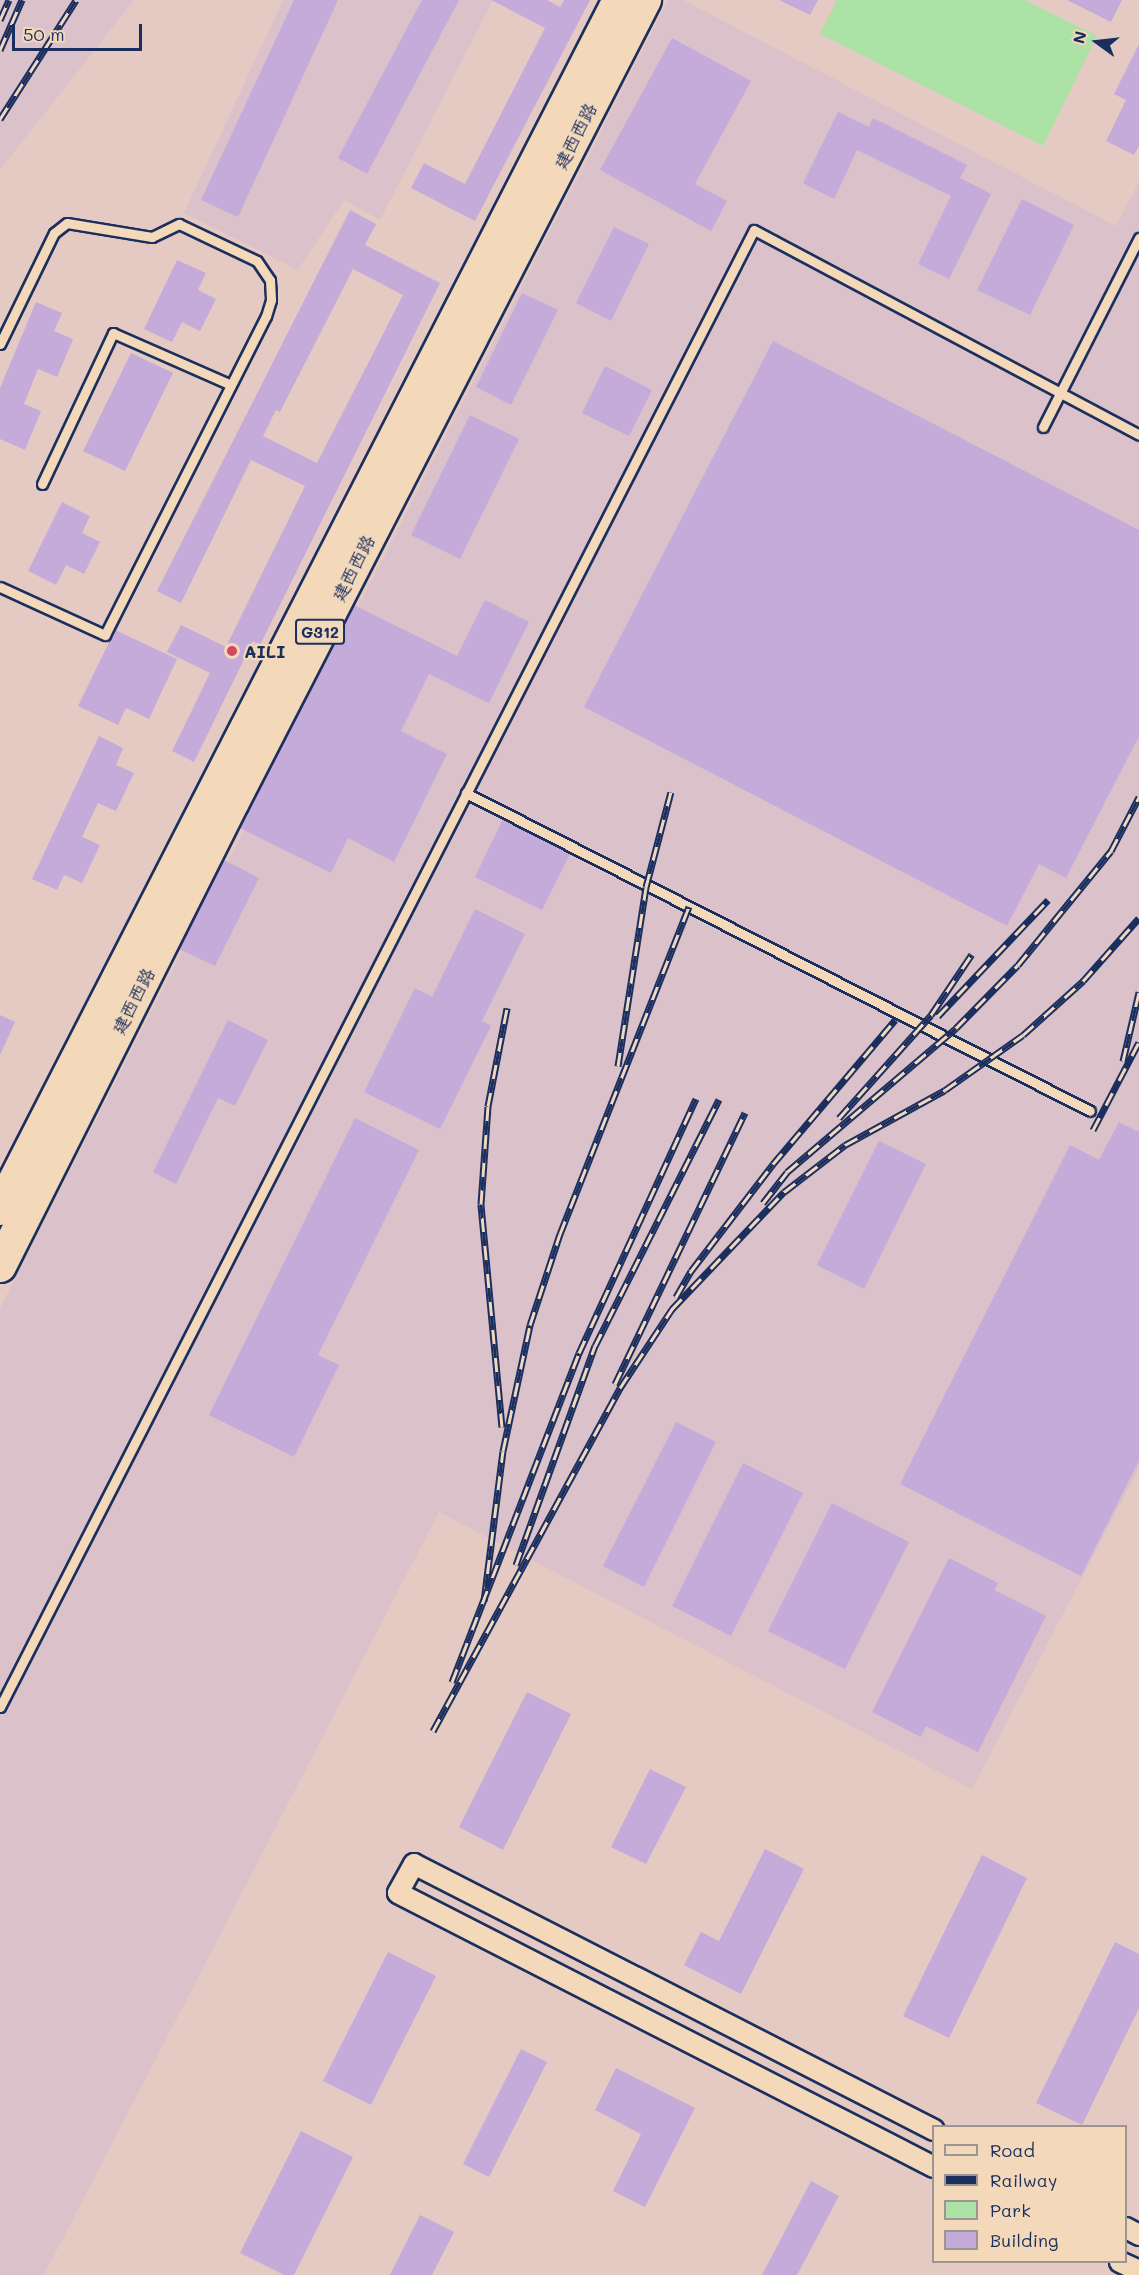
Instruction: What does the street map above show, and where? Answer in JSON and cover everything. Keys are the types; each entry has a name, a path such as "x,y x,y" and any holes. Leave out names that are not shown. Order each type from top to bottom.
{"highway":[{"name":"建西西路","path":"2,1199 619,0"},
{"name":"建西西路","path":"0,1266 233,802 645,0"}],"street":[{"path":"932,2129 414,1864 398,1893 932,2166"},
{"path":"780,2089 795,2060"},
{"path":"1122,2263 1139,2271"}],"lane":[{"path":"0,344 54,233 67,223 152,237 179,224 257,261 270,280 271,300 266,316 229,384 105,635 0,586"},
{"path":"0,1707 754,230 1139,435"},
{"path":"1043,427 1139,238"},
{"path":"42,484 113,333 229,384"},
{"path":"466,793 1090,1111"}],"shaded area":[{"path":"0,0 134,0 0,170"},
{"path":"283,0 493,0 380,220 344,200 298,270 184,213"},
{"path":"668,0 683,0 1116,226 1139,182 1139,1468 972,1789 439,1512 44,2275 0,2275 0,1308"}],"green space":[{"path":"837,0 1025,0 1097,36 1043,146 820,34"}],"building":[{"path":"294,0 338,0 238,217 201,200"},
{"path":"422,0 459,0 367,174 338,158"},
{"path":"491,0 547,0 560,7 564,0 590,0 475,221 411,188 424,163 465,184 545,28"},
{"path":"779,0 818,0 810,15"},
{"path":"1067,0 1122,0 1111,22"},
{"path":"672,38 751,81 695,184 727,201 711,231 600,170"},
{"path":"1139,44 1139,146 1134,155 1106,141 1126,100 1114,94"},
{"path":"838,112 869,127 873,118 967,165 960,178 991,194 949,279 918,264 951,196 857,150 834,199 803,183"},
{"path":"1022,199 1074,225 1030,315 977,290"},
{"path":"350,210 376,224 365,245 440,283 260,645 253,641 194,762 172,751 210,673 167,652 181,625 226,647 305,486 251,460 181,603 157,591","holes":["353,269 403,295 317,463 263,436 276,410 280,412"]},
{"path":"614,227 649,244 611,321 576,303"},
{"path":"177,260 206,273 198,290 216,299 200,331 182,322 172,342 144,329"},
{"path":"522,293 558,310 511,405 476,387"},
{"path":"36,302 62,313 54,331 73,339 57,377 38,369 24,404 41,411 25,450 0,439 0,388"},
{"path":"773,341 1139,530 1139,736 1066,878 1039,864 1007,926 584,707"},
{"path":"131,353 173,373 125,471 83,451"},
{"path":"605,366 652,390 629,436 582,413"},
{"path":"470,415 519,439 460,559 411,535"},
{"path":"62,502 90,516 82,533 100,542 84,574 66,565 56,585 28,571"},
{"path":"485,600 529,622 489,703 429,674 401,731 447,754 394,862 348,838 331,873 240,828 354,605 457,656"},
{"path":"115,630 177,659 149,719 126,708 118,725 78,706"},
{"path":"99,736 123,748 116,765 134,773 116,811 98,803 82,837 100,845 82,883 64,875 57,890 32,879"},
{"path":"503,819 570,854 542,910 475,877"},
{"path":"224,860 259,878 215,966 179,949"},
{"path":"475,909 525,934 482,1021 491,1026 440,1129 364,1092 415,988 432,997"},
{"path":"0,1015 15,1022 0,1055"},
{"path":"228,1020 268,1040 235,1106 218,1098 176,1184 153,1172"},
{"path":"355,1118 419,1150 318,1355 339,1365 294,1457 209,1415"},
{"path":"1119,1122 1139,1132 1139,1461 1081,1576 900,1484 1070,1145 1099,1160"},
{"path":"879,1141 926,1164 864,1289 817,1265"},
{"path":"676,1422 716,1442 644,1587 603,1566"},
{"path":"743,1463 803,1493 731,1636 672,1606"},
{"path":"832,1503 909,1542 845,1669 768,1631"},
{"path":"949,1558 998,1583 994,1590 1046,1616 978,1752 926,1726 921,1737 872,1712"},
{"path":"527,1692 571,1714 503,1850 459,1827"},
{"path":"650,1769 686,1787 646,1864 611,1847"},
{"path":"765,1849 804,1869 741,1994 684,1965 701,1932 719,1941"},
{"path":"982,1855 1027,1878 949,2038 903,2016"},
{"path":"1115,1942 1139,1954 1139,2008 1082,2125 1036,2103"},
{"path":"388,1952 436,1976 371,2105 323,2081"},
{"path":"521,2049 547,2062 489,2177 463,2164"},
{"path":"616,2068 695,2108 645,2207 613,2191 641,2134 595,2110"},
{"path":"301,2131 353,2157 294,2275 284,2275 240,2253"},
{"path":"811,2181 839,2196 797,2275 762,2275"},
{"path":"420,2215 454,2232 432,2275 390,2275"}],"railway":[{"path":"0,20 9,0"},
{"path":"0,50 22,0"},
{"path":"0,119 76,0"},
{"path":"618,1066 646,887 671,792"},
{"path":"763,1203 787,1172 956,1028 1018,965 1111,851 1139,797"},
{"path":"938,1016 1048,900"},
{"path":"484,1601 503,1451 530,1325 560,1234 689,907"},
{"path":"433,1731 620,1388 672,1309 784,1192 845,1145 945,1090 1023,1035 1083,981 1139,918"},
{"path":"839,1118 931,1015 972,954"},
{"path":"1123,1061 1139,992"},
{"path":"502,1427 481,1204 488,1106 507,1008"},
{"path":"676,1297 691,1271 773,1164 895,1020"},
{"path":"1093,1130 1139,1042"},
{"path":"452,1682 579,1353 696,1099"},
{"path":"516,1565 595,1346 719,1099"},
{"path":"615,1384 745,1113"}],"place":[{"name":"AILI","path":"232,651"}]}
